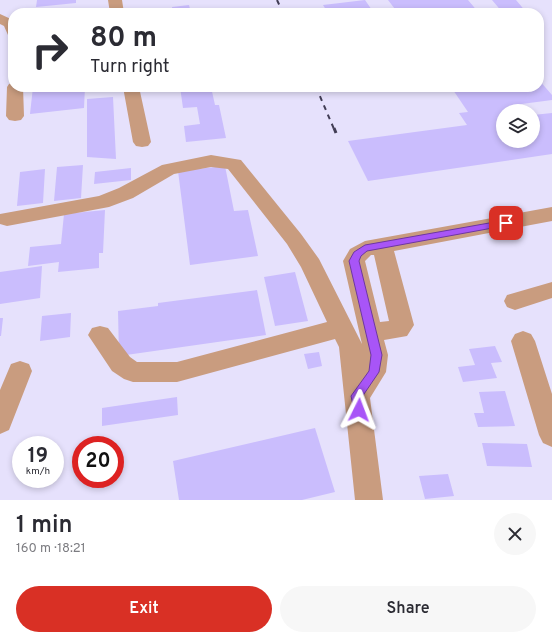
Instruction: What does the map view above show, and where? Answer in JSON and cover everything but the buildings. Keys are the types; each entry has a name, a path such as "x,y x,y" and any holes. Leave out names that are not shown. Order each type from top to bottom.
{"street":[{"path":"15,92 15,116"},
{"path":"132,92 142,142"},
{"path":"7,219 102,202 126,193 169,169 211,162 229,162 234,164 294,239 311,265 351,348 370,500"},
{"path":"357,396 374,372 376,355 354,261 357,254 365,249 552,214"},
{"path":"371,332 399,329 402,325 382,246"},
{"path":"515,302 552,290"},
{"path":"100,335 121,364 133,372 177,372 342,328"},
{"path":"523,341 552,435"},
{"path":"0,422 20,371"}],"railway":[{"path":"277,0 281,8"},
{"path":"318,92 334,129"},
{"path":"334,128 336,133"}],"route":[{"path":"359,410 357,396 374,372 376,355 354,261 357,254 365,249 506,223"}]}
